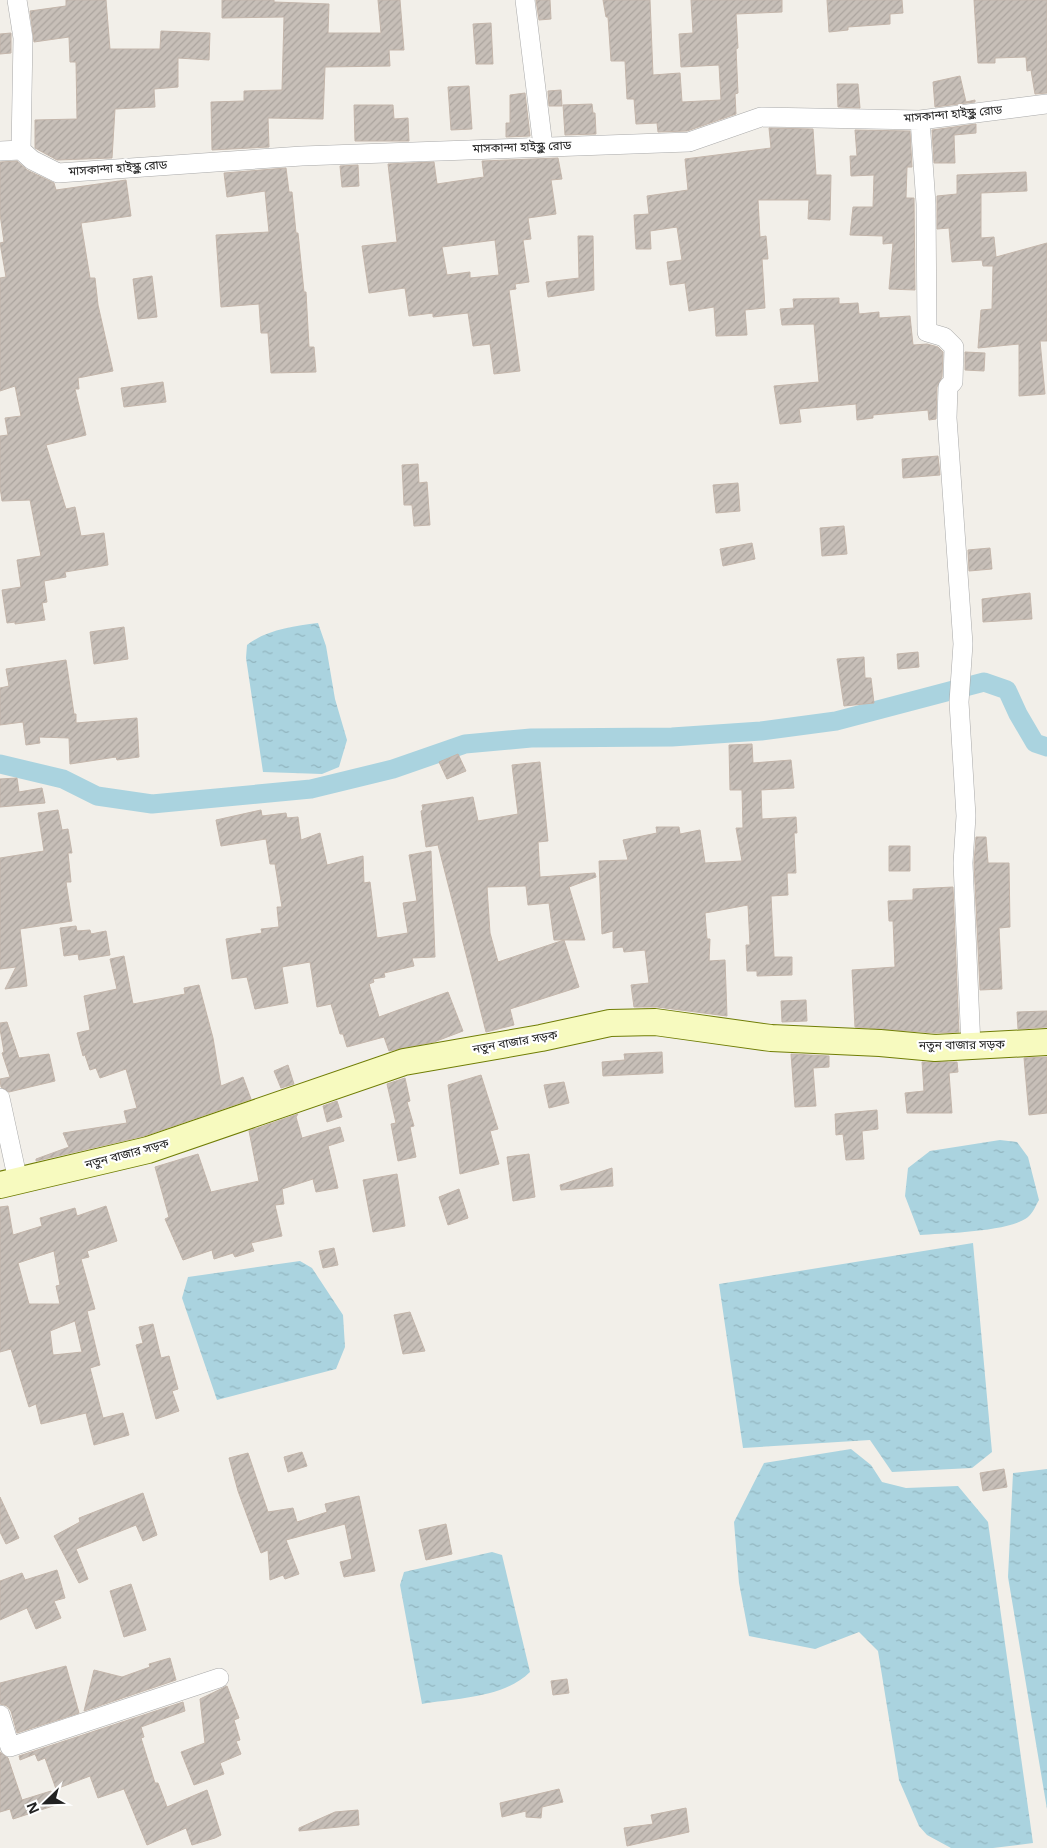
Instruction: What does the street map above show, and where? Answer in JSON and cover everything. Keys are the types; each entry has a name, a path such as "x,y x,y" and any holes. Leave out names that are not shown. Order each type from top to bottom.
{"street":[{"path":"0,151 21,150 23,38 17,0"},
{"path":"524,0 543,146"},
{"name":"মাসকান্দা হাইস্কুল রোড","path":"21,150 32,160 58,173 302,156 688,142 762,117 920,120 1047,104"},
{"path":"920,120 926,204 927,332 944,337 954,347 953,382 948,387 947,418 954,542 961,593 963,644 959,702 966,816 963,863 971,1047"},
{"name":"নতুন বাজার সড়ক","path":"9,1183 148,1150 404,1062 541,1038 610,1023 655,1022 771,1038 880,1043 935,1048 1047,1042"},
{"path":"0,1098 9,1183"},
{"path":"0,1715 10,1747 219,1678"}],"water":[{"path":"318,623 326,646 335,699 347,740 339,767 322,774 263,772 246,658 247,645 271,632"},
{"path":"1000,1140 1017,1142 1028,1157 1039,1200 1030,1215 1019,1222 992,1229 920,1235 905,1196 908,1168 930,1151"},
{"path":"973,1243 992,1452 972,1468 892,1472 870,1440 743,1448 719,1284"},
{"path":"300,1261 312,1268 343,1315 345,1347 336,1369 217,1400 182,1298 188,1277"},
{"path":"851,1449 871,1465 882,1482 906,1488 958,1486 988,1522 1033,1843 993,1848 951,1848 927,1835 919,1826 899,1780 878,1651 859,1632 815,1649 749,1636 739,1583 734,1522 764,1463"},
{"path":"1047,1469 1047,1809 1008,1577 1013,1473"},
{"path":"492,1552 502,1555 530,1672 519,1681 494,1692 422,1704 400,1585 404,1572"}],"building":[{"path":"66,0 106,0 110,49 160,49 161,31 210,33 209,60 178,58 178,87 154,89 155,107 115,109 112,158 57,160 35,148 35,120 77,119 76,62 70,62 69,37 34,42 30,11 66,6"},
{"path":"222,0 274,0 274,2 329,4 328,33 381,33 378,0 400,0 404,50 389,50 390,66 325,67 323,119 268,118 269,147 212,150 211,102 244,101 244,91 282,90 284,17 222,18"},
{"path":"536,0 550,0 551,19 539,20"},
{"path":"603,0 650,0 653,75 680,73 682,102 721,100 719,65 681,67 679,34 693,33 691,0 782,0 782,12 736,14 738,93 735,94 736,114 687,131 658,132 657,123 636,124 634,99 627,99 625,61 611,61 608,17 606,17"},
{"path":"827,0 902,0 903,13 890,14 890,24 848,27 848,30 829,32"},
{"path":"974,0 1047,0 1047,93 1035,94 1031,70 1027,71 1026,57 995,58 995,63 978,63"},
{"path":"491,23 493,64 476,64 473,24"},
{"path":"11,33 11,53 0,54 0,34"},
{"path":"960,76 966,102 975,100 975,102 935,107 933,82"},
{"path":"837,84 858,84 860,108 838,107"},
{"path":"469,86 472,129 451,130 448,87"},
{"path":"561,90 562,106 549,106 548,91"},
{"path":"525,93 530,136 506,137 506,123 510,123 510,95"},
{"path":"592,104 593,113 595,113 596,134 565,135 563,105"},
{"path":"354,105 393,105 394,119 408,118 409,141 355,141"},
{"path":"976,124 976,133 954,135 955,163 934,163 932,130"},
{"path":"769,128 813,129 816,175 831,175 830,220 808,219 809,200 758,200 760,237 766,236 768,259 762,259 765,308 745,310 747,335 716,336 714,307 689,311 685,283 670,285 667,262 682,260 677,227 650,231 651,249 636,249 634,215 649,214 647,196 688,190 685,159 771,148"},
{"path":"855,130 910,131 912,167 907,167 906,198 914,198 915,290 889,289 893,243 883,244 883,236 850,235 853,207 873,207 874,175 851,176 850,156 857,156"},
{"path":"558,158 562,179 551,180 556,214 528,218 531,239 523,240 529,282 515,284 516,289 509,290 520,371 494,374 490,344 473,346 468,313 433,317 433,313 409,316 405,288 369,293 362,246 397,242 388,164 434,162 437,184 484,177 482,161","holes":["495,240 499,275 470,278 470,272 447,275 442,247"]},
{"path":"17,161 27,170 54,183 56,190 126,180 131,216 81,223 90,278 95,278 98,305 113,371 78,378 79,389 75,389 86,435 46,445 66,509 75,507 81,536 104,533 108,565 65,572 66,577 44,581 47,602 42,603 45,620 15,624 15,622 7,623 2,590 21,587 17,560 41,556 30,500 2,501 0,487 0,436 8,435 5,418 21,416 15,386 0,391 0,278 6,277 0,243 4,242 0,214 0,162"},
{"path":"358,165 359,186 342,187 340,166"},
{"path":"286,168 289,192 292,192 304,292 306,292 309,347 314,347 316,372 271,373 268,333 261,333 259,304 221,307 216,235 269,232 265,191 227,197 224,173"},
{"path":"1026,172 1027,191 981,193 981,238 994,237 996,257 1047,243 1047,341 1040,341 1045,394 1019,396 1019,344 978,348 981,310 992,309 993,266 983,266 982,260 952,262 949,228 937,229 937,196 957,194 957,175"},
{"path":"578,236 593,236 594,290 548,297 546,282 579,278"},
{"path":"152,276 157,317 138,319 133,279"},
{"path":"839,298 839,304 858,303 859,314 879,312 879,318 910,316 913,345 927,344 938,347 943,352 942,377 937,387 936,419 929,420 928,410 873,415 873,418 857,420 856,404 799,409 801,422 780,424 774,386 819,382 814,324 782,325 780,309 794,308 793,299"},
{"path":"965,352 985,353 984,371 965,370"},
{"path":"163,382 166,402 124,407 121,388"},
{"path":"938,456 940,475 903,478 902,459"},
{"path":"418,464 419,483 427,482 430,525 414,526 412,505 404,505 402,465"},
{"path":"738,483 740,511 716,513 713,485"},
{"path":"844,526 847,554 822,556 820,528"},
{"path":"752,543 755,559 723,566 720,549"},
{"path":"990,548 992,569 969,571 968,550"},
{"path":"1030,593 1032,619 983,622 982,599"},
{"path":"124,627 128,659 94,664 90,632"},
{"path":"918,652 919,667 898,669 897,654"},
{"path":"864,657 865,678 871,678 874,703 844,706 837,659"},
{"path":"66,660 76,723 137,718 139,757 117,760 116,757 70,764 69,738 39,737 40,743 26,745 23,722 0,725 0,688 9,686 6,669"},
{"path":"752,744 753,763 791,760 794,788 761,790 762,819 796,817 797,833 794,833 796,873 787,873 788,895 771,896 774,957 792,957 792,975 757,976 757,971 747,971 746,945 750,945 748,905 705,913 707,939 710,939 709,961 725,960 727,1016 657,1007 634,1007 631,985 649,983 645,950 624,952 623,947 613,948 613,931 602,934 599,861 628,860 623,840 657,833 656,827 679,827 680,834 700,830 705,863 742,861 736,828 743,828 742,790 730,790 729,745"},
{"path":"458,754 466,771 447,779 439,762"},
{"path":"540,762 548,841 538,842 540,877 595,873 596,877 569,887 585,940 564,940 579,987 510,1009 514,1025 486,1032 438,845 426,847 421,811 423,810 422,805 473,797 478,821 518,814 512,765","holes":["526,886 528,905 549,903 554,940 564,940 498,962 490,933 487,887"]},
{"path":"17,778 19,792 42,788 45,803 0,807 0,779"},
{"path":"58,810 62,830 68,829 72,853 68,853 71,882 66,882 72,921 20,929 27,986 5,989 16,967 0,969 0,858 44,851 38,813"},
{"path":"261,810 262,816 286,813 287,818 298,817 301,840 320,833 327,865 363,856 364,883 370,882 377,938 408,933 403,903 417,901 409,855 431,851 435,957 412,958 414,966 384,973 385,977 373,979 374,982 369,984 379,1017 448,992 463,1031 434,1042 389,1051 384,1037 347,1047 343,1034 340,1034 331,1004 317,1007 310,962 282,967 288,1003 255,1009 247,977 232,979 226,939 262,933 261,929 279,927 277,907 282,907 275,864 270,864 266,839 221,846 216,820"},
{"path":"976,837 986,837 988,863 1009,863 1010,927 999,928 1002,989 980,990 974,863"},
{"path":"889,846 910,846 910,871 889,871"},
{"path":"953,887 959,1032 935,1033 855,1027 852,970 895,967 893,921 889,921 888,901 913,900 913,889"},
{"path":"76,926 77,931 90,930 91,934 106,931 110,955 79,960 78,954 64,956 60,928"},
{"path":"124,956 133,1004 185,994 184,988 199,985 213,1038 221,1086 243,1077 251,1099 144,1136 36,1161 36,1159 69,1147 63,1133 127,1123 124,1111 137,1108 126,1069 100,1078 96,1068 90,1070 85,1055 83,1056 77,1033 90,1030 84,996 117,989 110,959"},
{"path":"806,1000 807,1021 782,1022 781,1001"},
{"path":"1047,1011 1047,1027 1018,1029 1017,1012"},
{"path":"7,1022 19,1058 49,1054 55,1081 9,1092 1,1087 0,1079 10,1077 2,1053 4,1052 0,1029 0,1023"},
{"path":"662,1052 663,1073 603,1076 602,1062 625,1060 624,1054"},
{"path":"791,1054 829,1056 829,1067 813,1068 816,1106 795,1107"},
{"path":"1047,1057 1047,1113 1029,1115 1024,1058"},
{"path":"922,1062 957,1062 958,1072 949,1073 952,1113 907,1113 905,1093 924,1091"},
{"path":"288,1065 294,1084 281,1088 274,1071"},
{"path":"481,1075 498,1129 490,1131 499,1164 460,1174 448,1085"},
{"path":"405,1078 410,1101 407,1102 414,1126 410,1127 416,1157 398,1161 391,1124 396,1123 387,1084"},
{"path":"564,1082 569,1103 549,1108 544,1085"},
{"path":"337,1101 342,1117 327,1122 323,1106"},
{"path":"877,1110 878,1129 862,1131 864,1159 846,1160 843,1134 836,1135 835,1114"},
{"path":"298,1114 296,1117 302,1138 340,1127 344,1141 328,1146 338,1188 316,1192 313,1179 282,1189 284,1204 275,1205 282,1236 251,1243 254,1251 235,1257 233,1253 214,1259 212,1250 183,1260 165,1219 169,1217 155,1167 198,1154 211,1192 259,1181 249,1131"},
{"path":"529,1154 535,1197 513,1201 507,1157"},
{"path":"612,1168 613,1186 561,1190 560,1185"},
{"path":"397,1174 405,1226 373,1232 363,1180"},
{"path":"459,1189 468,1218 448,1225 439,1197"},
{"path":"8,1206 13,1235 42,1226 40,1218 75,1208 77,1216 106,1206 117,1241 87,1251 89,1257 81,1259 95,1309 87,1311 100,1365 90,1368 103,1418 123,1413 129,1435 94,1445 86,1413 41,1424 36,1404 29,1407 11,1349 0,1352 0,1207","holes":["54,1251 60,1285 56,1286 60,1304 29,1304 18,1263","75,1321 82,1352 53,1355 50,1331"]},
{"path":"334,1248 338,1265 323,1268 319,1251"},
{"path":"410,1312 425,1351 403,1354 394,1315"},
{"path":"153,1324 161,1358 169,1356 178,1389 172,1391 179,1411 156,1419 136,1345 143,1343 139,1327"},
{"path":"302,1452 307,1466 288,1472 284,1457"},
{"path":"248,1453 268,1512 293,1508 297,1522 327,1512 325,1504 359,1496 375,1571 344,1577 340,1562 352,1559 345,1524 286,1540 299,1574 285,1579 283,1575 270,1580 268,1550 261,1553 238,1491 229,1458"},
{"path":"1004,1469 1007,1487 983,1491 980,1473"},
{"path":"143,1493 157,1535 143,1541 136,1525 76,1549 88,1579 79,1583 54,1536 80,1522 79,1518"},
{"path":"0,1497 19,1538 6,1544 0,1532"},
{"path":"446,1524 452,1554 426,1560 419,1530"},
{"path":"57,1570 65,1598 54,1601 61,1618 36,1629 27,1608 0,1620 0,1581 22,1573 25,1580"},
{"path":"131,1584 146,1630 124,1637 110,1591"},
{"path":"170,1658 176,1680 84,1711 94,1670 122,1677 150,1667 149,1664"},
{"path":"66,1666 79,1713 17,1733 11,1711 7,1706 0,1704 0,1683"},
{"path":"567,1679 569,1693 553,1695 551,1681"},
{"path":"227,1686 239,1718 234,1720 240,1740 236,1741 241,1754 220,1763 224,1774 194,1785 181,1752 205,1743 200,1699"},
{"path":"183,1702 185,1711 141,1727 144,1737 141,1738 155,1783 158,1783 167,1807 207,1790 221,1835 215,1838 192,1845 186,1828 147,1845 124,1789 98,1798 90,1776 56,1789 45,1758 38,1761 35,1754 20,1760 19,1756"},
{"path":"0,1752 8,1758 22,1800 51,1791 56,1805 13,1819 10,1809 0,1812"},
{"path":"559,1789 563,1802 542,1807 541,1818 526,1817 526,1811 502,1817 500,1803"},
{"path":"686,1808 689,1832 627,1846 624,1828 653,1824 651,1815"},
{"path":"358,1810 359,1825 299,1831 299,1828 335,1812"}],"waterway":[{"path":"0,764 63,779 97,796 152,804 311,789 393,769 465,744 531,738 672,737 761,731 836,721 984,682 1007,690 1035,743 1047,747"}]}
